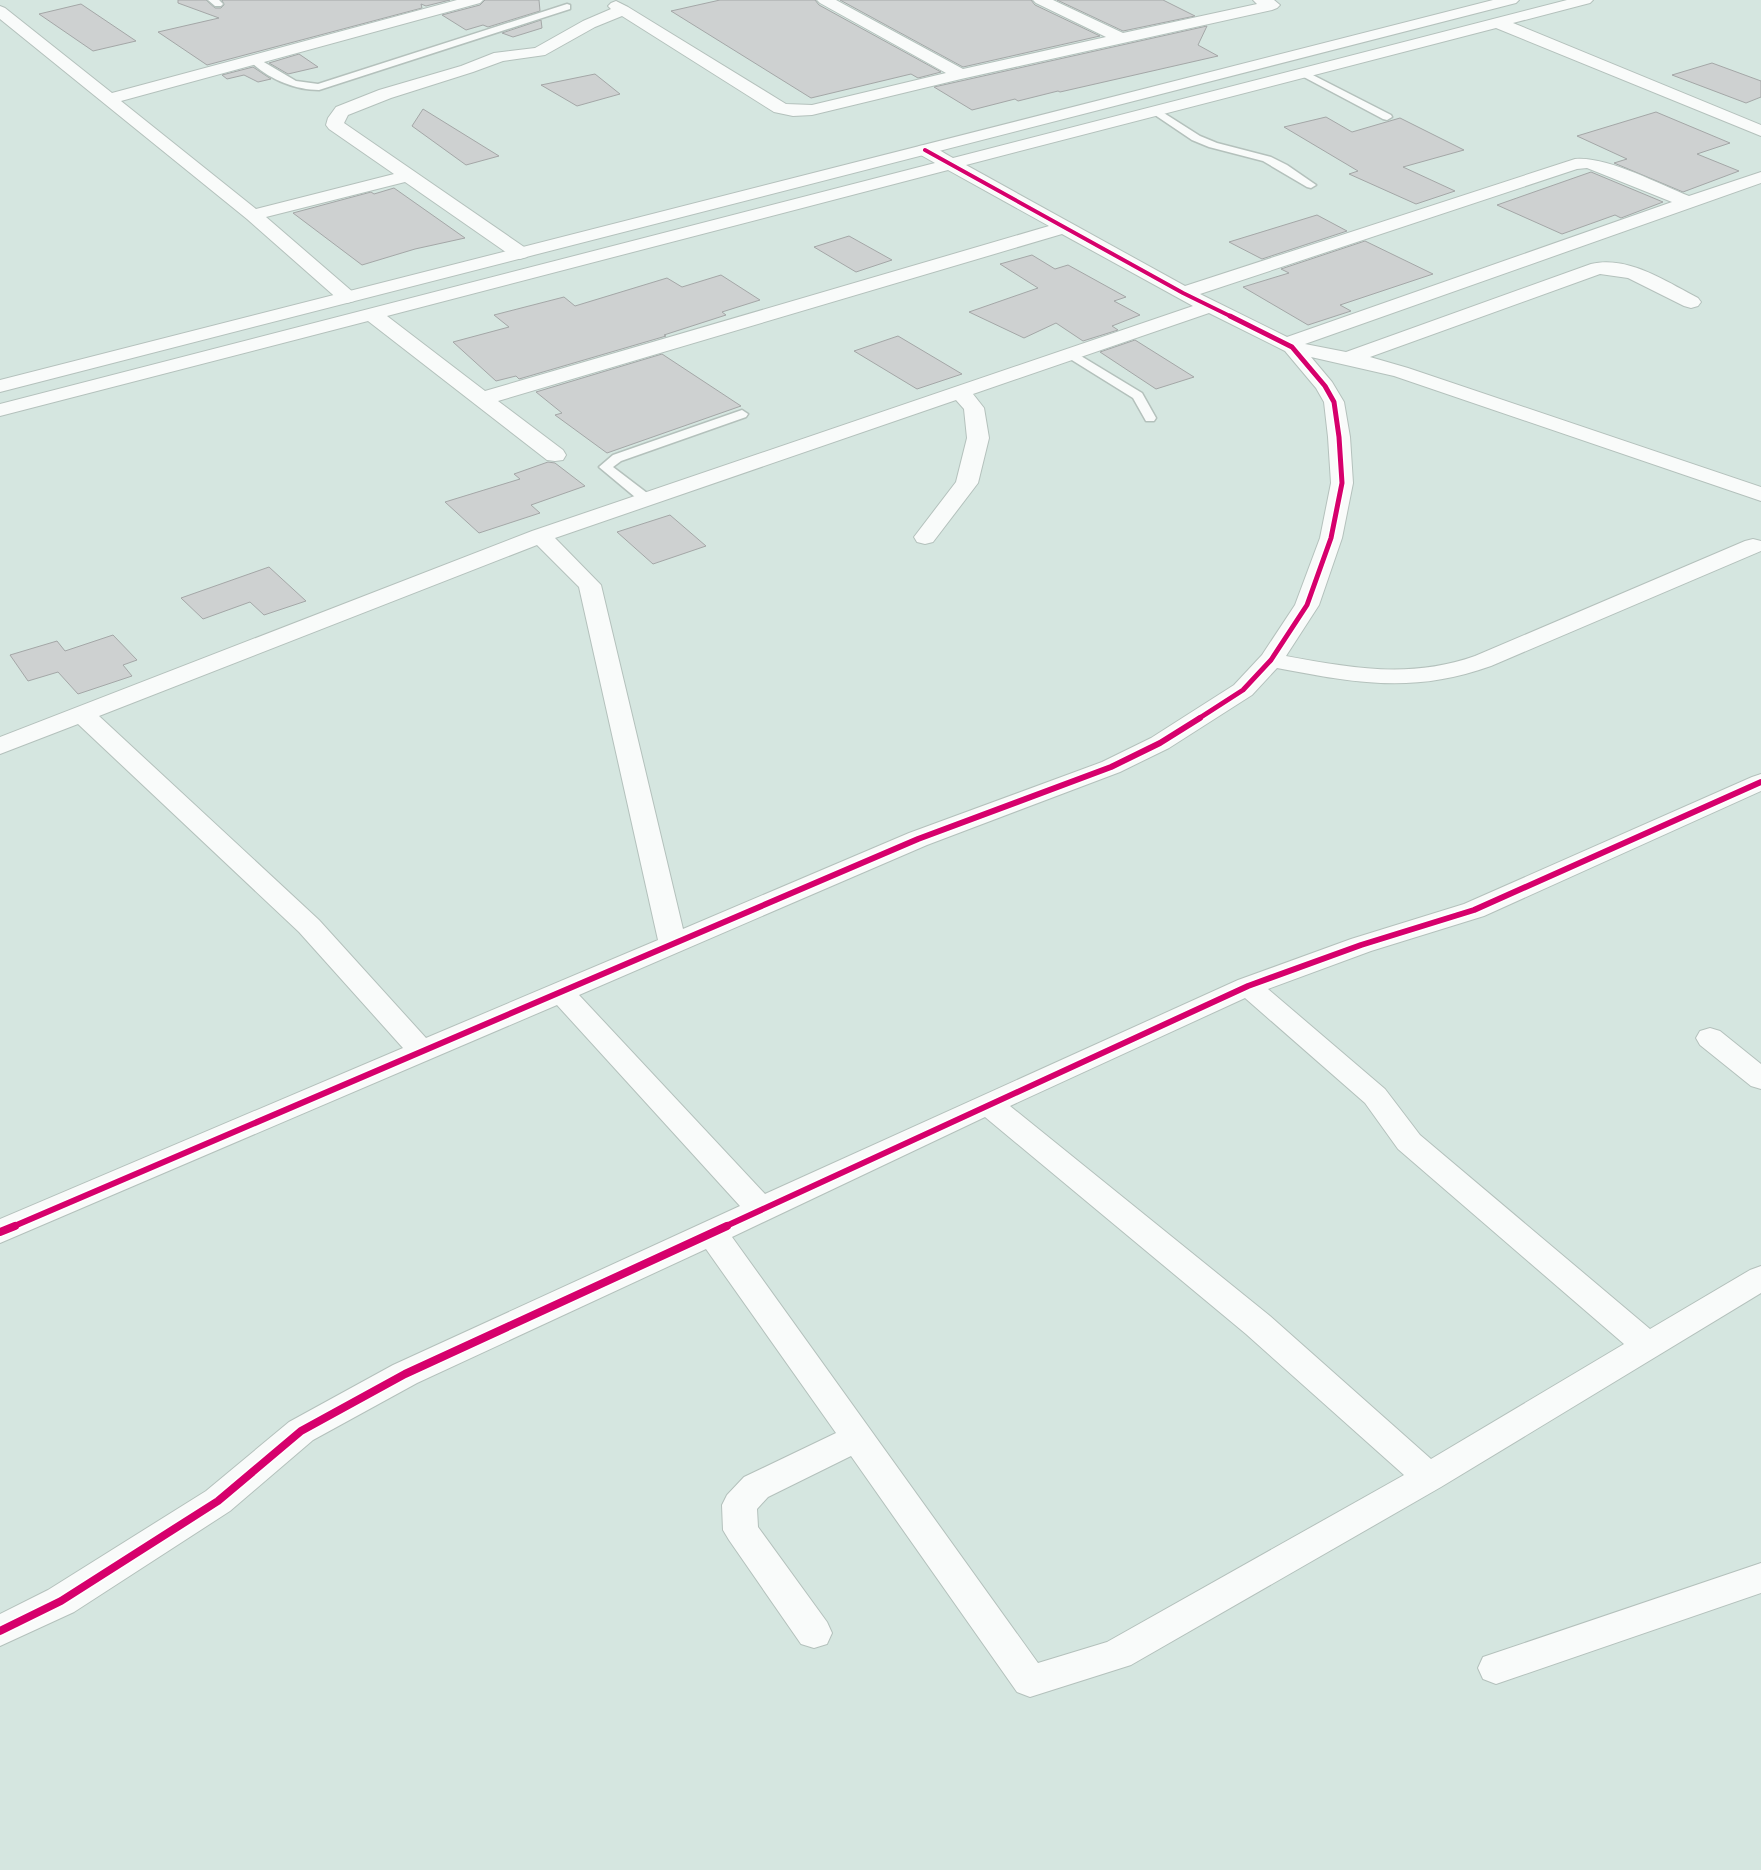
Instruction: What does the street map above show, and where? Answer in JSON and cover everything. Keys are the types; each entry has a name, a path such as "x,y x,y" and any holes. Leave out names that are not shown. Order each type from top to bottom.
{"street":[{"path":"108,99 475,0"},
{"path":"825,0 961,74"},
{"path":"1041,0 1120,38"},
{"path":"0,386 1511,0"},
{"path":"0,410 1585,0"},
{"path":"520,253 334,125 336,118 342,111 385,94 467,69 487,60 500,56 539,52 628,5 780,108 793,111 812,110 1273,2"},
{"path":"408,3 433,11"},
{"path":"0,10 253,215 347,297"},
{"path":"1498,23 1761,131"},
{"path":"925,150 1062,228 1208,307 1289,346 1401,372 1761,494"},
{"path":"1184,293 1575,164 1588,163 1599,166 1687,202"},
{"path":"253,215 407,176"},
{"path":"1289,346 1761,177"},
{"path":"482,399 1062,228"},
{"path":"1347,359 1598,268 1613,266 1632,273 1691,302"},
{"path":"0,746 540,536 1208,307"},
{"path":"372,314 555,455"},
{"path":"0,1232 918,839 1111,767 1160,743 1243,690 1271,660 1307,605 1331,538 1342,484 1339,437 1334,402 1325,386 1289,346"},
{"path":"925,537 966,484 978,438 974,408 960,392"},
{"path":"540,536 590,585 673,944"},
{"path":"1271,660 1348,674 1395,677 1440,674 1483,661 1753,546"},
{"path":"83,715 309,926 422,1052"},
{"path":"0,1631 60,1601 218,1502 301,1432 404,1374 1248,986 1361,945 1474,910 1761,782"},
{"path":"1248,986 1375,1096 1409,1142 1647,1345"},
{"path":"561,992 761,1209"},
{"path":"1710,1038 1761,1079"},
{"path":"988,1104 1258,1325 1429,1477"},
{"path":"712,1233 1030,1681 1118,1654 1429,1477 1761,1278"},
{"path":"814,1633 741,1530 739,1505 756,1487 857,1438"},
{"path":"1496,1668 1761,1578"}],"lane":[{"path":"254,60 293,84 306,88 319,87 567,7"},
{"path":"1303,73 1387,117"},
{"path":"1156,111 1196,138 1213,145 1267,159 1283,166 1311,185"},
{"path":"1071,354 1138,396 1150,418"},
{"path":"646,499 605,467 617,458 742,414"}],"building":[{"path":"178,0 206,0 215,8 221,8 224,5 222,0 450,0 426,6 421,4 422,8 207,65 158,32 219,18 178,3"},
{"path":"485,0 539,0 540,11 488,27 483,25 466,30 442,15 480,5"},
{"path":"720,0 815,0 819,5 941,72 918,78 911,74 811,98 671,11"},
{"path":"840,0 1031,0 1035,5 1100,36 963,67"},
{"path":"1057,0 1163,0 1195,16 1123,31"},
{"path":"81,4 136,41 93,51 39,14"},
{"path":"541,20 542,28 513,37 502,33"},
{"path":"1207,26 1198,45 1218,56 1060,92 1018,101 1015,99 972,110 934,87"},
{"path":"299,54 318,67 288,74 269,63"},
{"path":"1712,63 1761,81 1761,97 1746,103 1672,75"},
{"path":"253,67 271,79 258,82 244,75 227,79 222,75"},
{"path":"595,74 620,94 577,106 541,85"},
{"path":"423,109 499,156 466,165 412,126"},
{"path":"1656,112 1730,143 1697,154 1739,171 1683,192 1614,163 1627,159 1577,136"},
{"path":"1326,117 1352,132 1400,118 1464,150 1403,167 1455,191 1416,204 1349,174 1358,171 1284,127"},
{"path":"1591,172 1663,202 1621,218 1615,215 1562,234 1497,205"},
{"path":"394,188 465,238 415,249 362,265 293,213 371,192 374,194"},
{"path":"1317,215 1347,231 1262,259 1229,242"},
{"path":"849,236 892,260 856,272 814,247"},
{"path":"1365,241 1433,274 1340,305 1351,311 1308,325 1243,287 1289,273 1281,269"},
{"path":"1032,255 1055,269 1068,265 1126,297 1114,301 1140,315 1112,326 1118,330 1083,341 1056,323 1024,338 969,312 1038,288 1000,264"},
{"path":"721,275 760,300 722,312 726,315 664,335 666,336 519,379 516,376 496,381 453,342 509,327 494,315 564,297 575,306 667,278 682,287"},
{"path":"898,336 962,374 917,389 854,351"},
{"path":"1135,340 1194,377 1156,389 1100,352"},
{"path":"662,354 741,406 607,453 555,415 562,413 536,392"},
{"path":"548,462 555,463 585,486 531,505 540,513 479,533 445,502 520,479 514,474"},
{"path":"670,515 706,546 653,564 617,532"},
{"path":"269,567 306,601 264,615 250,602 203,619 181,598"},
{"path":"113,635 137,660 123,665 132,676 78,694 58,672 28,681 10,655 57,641 65,651"}],"cycle path":[{"path":"0,1232 918,839 1111,767 1160,743 1243,690 1271,660 1307,605 1331,538 1342,483 1339,437 1334,402 1325,386 1292,347 1183,293 925,150"},
{"path":"0,1631 61,1601 218,1501 301,1431 405,1374 988,1104 1248,986 1361,945 1474,910 1761,782"}]}
